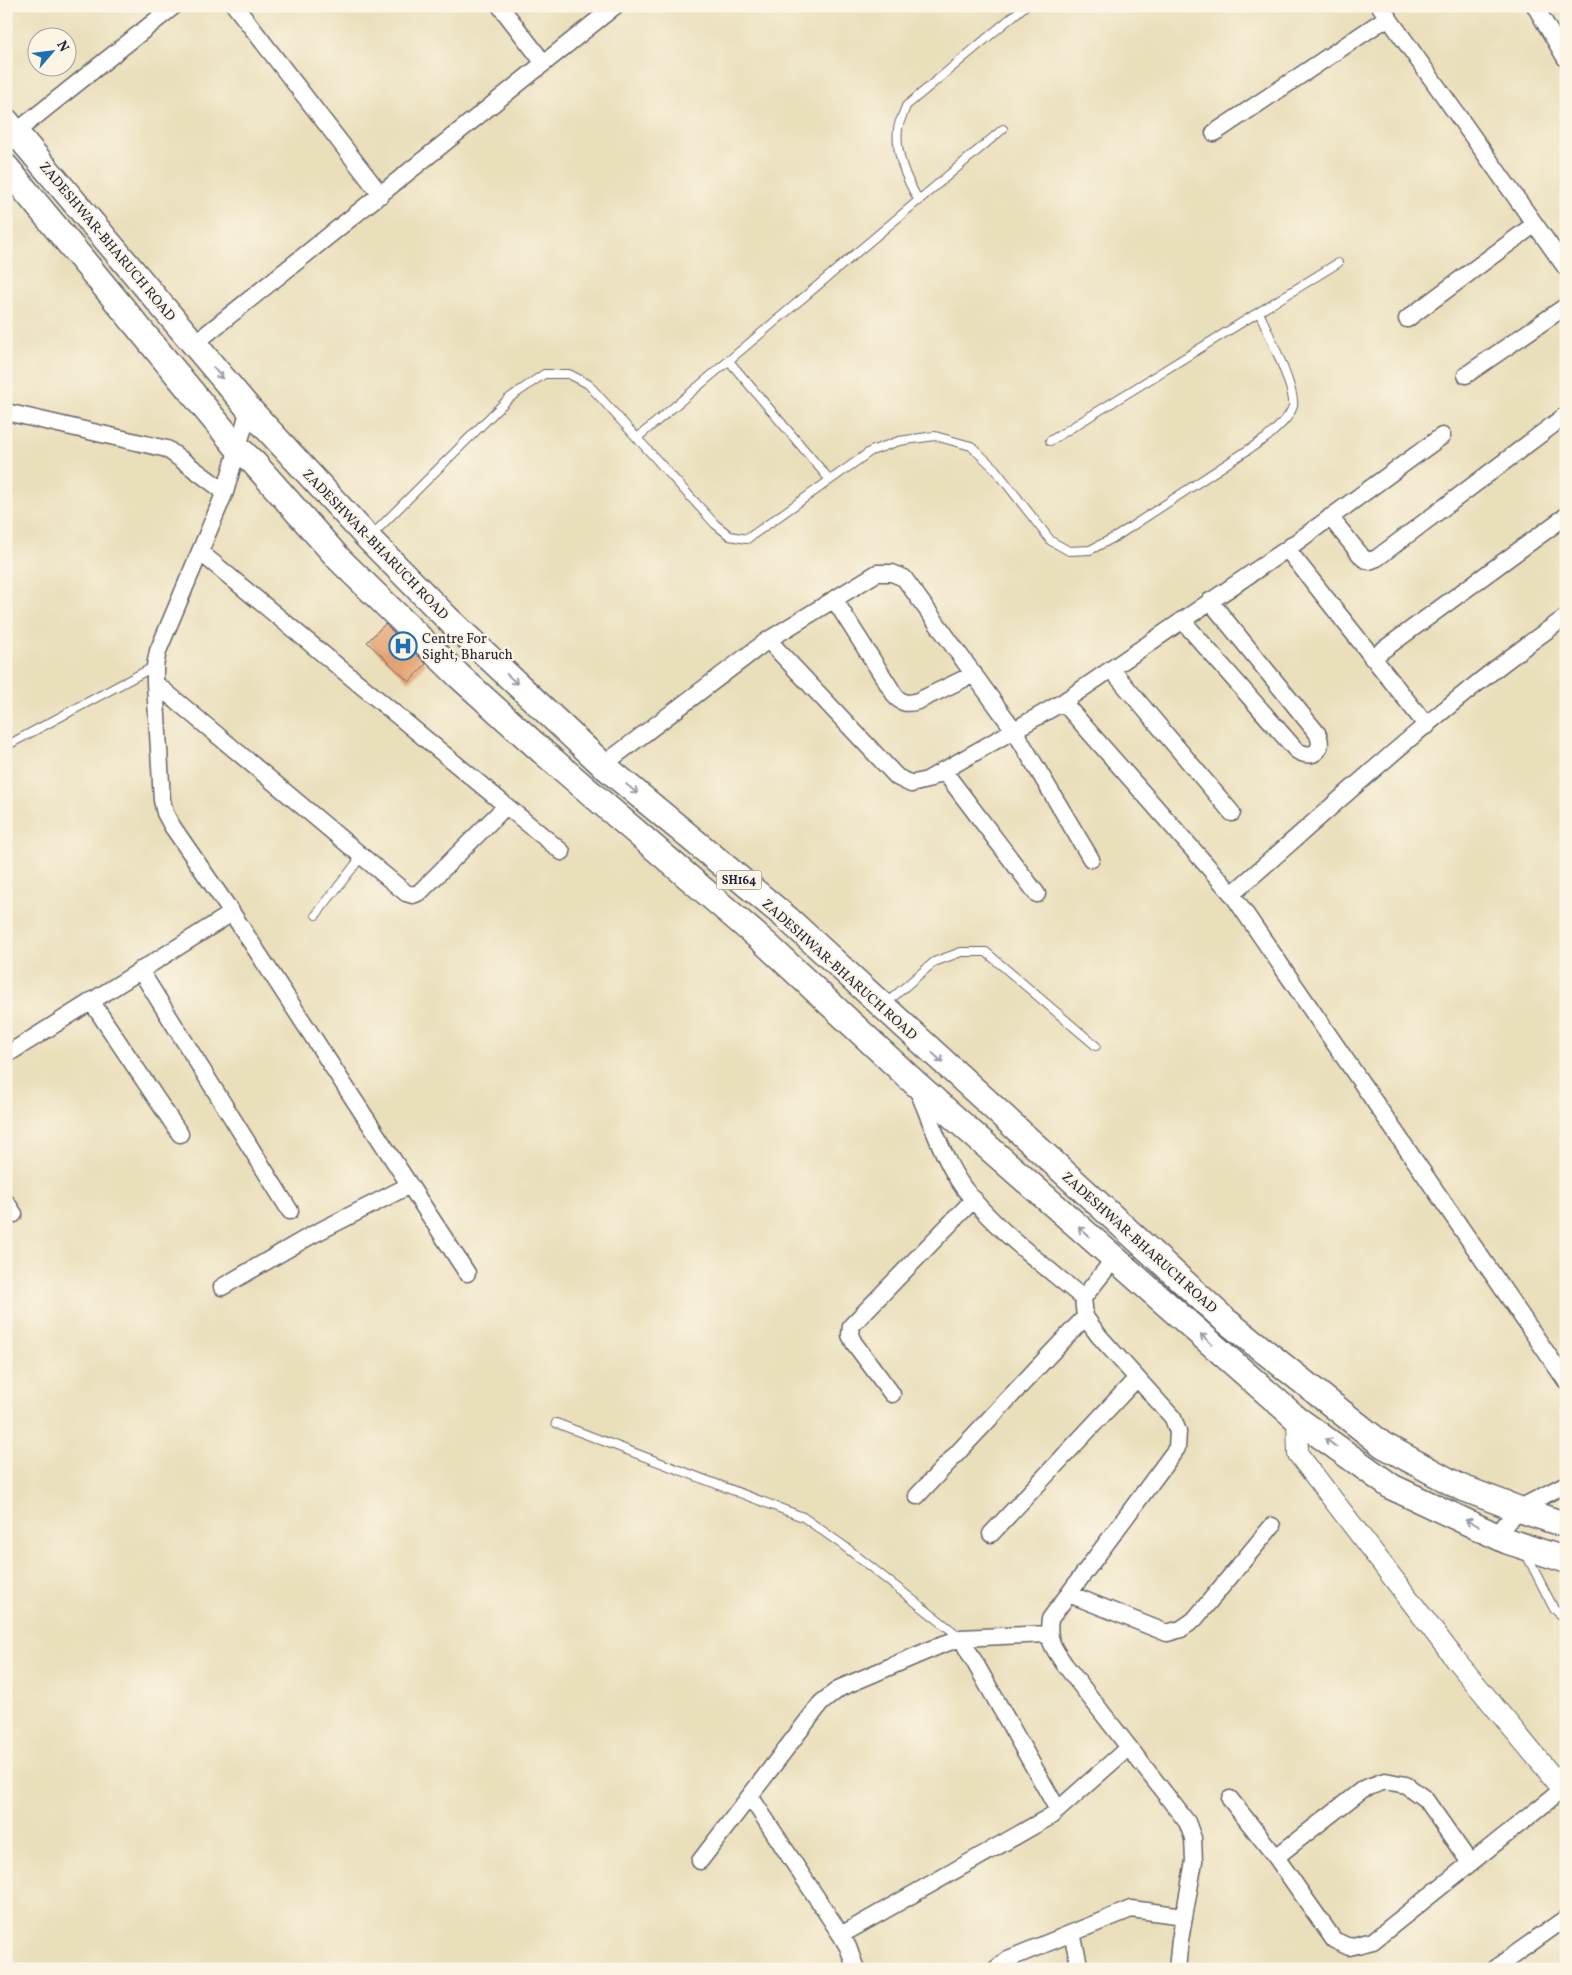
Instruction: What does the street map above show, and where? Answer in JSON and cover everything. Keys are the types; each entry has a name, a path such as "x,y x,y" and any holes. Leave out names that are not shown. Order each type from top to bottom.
{"main road":[{"name":"ZADESHWAR-BHARUCH ROAD","path":"11,127 248,409 368,538 447,618 603,765 736,878 788,919 1225,1320 1383,1445 1460,1487 1566,1525"},
{"name":"ZADESHWAR-BHARUCH ROAD","path":"12,178 237,447 254,463 340,560 459,676 543,752 765,943 914,1082 1297,1418 1392,1487 1497,1535 1566,1560"}],"street":[{"path":"11,127 174,6"},
{"path":"235,6 381,195"},
{"path":"500,6 543,62"},
{"path":"194,344 615,6"},
{"path":"1536,6 1566,58"},
{"path":"1214,133 1384,12 1566,268"},
{"path":"1407,318 1535,224"},
{"path":"1466,376 1566,306"},
{"path":"248,409 225,492 158,651 155,675 162,800 165,813 467,1273"},
{"path":"6,412 167,449 225,492"},
{"path":"1330,517 1363,558 1370,561 1377,558 1566,415"},
{"path":"768,640 897,777 911,784 927,780 1064,702 1287,549 1442,436"},
{"path":"1372,658 1566,516"},
{"path":"1287,549 1427,726"},
{"path":"200,552 562,852"},
{"path":"603,765 768,640 877,573 892,573 904,578 1014,730 1091,858"},
{"path":"834,599 900,702 908,704 918,702 974,674"},
{"path":"1182,620 1296,750 1304,755 1311,755 1318,749 1320,740 1317,733 1210,601"},
{"path":"1232,894 1507,659 1566,617"},
{"path":"1111,669 1232,813"},
{"path":"155,675 406,893 413,895 420,892 506,806"},
{"path":"1064,702 1232,894 1566,1381"},
{"path":"943,770 1037,894"},
{"path":"6,1054 232,913"},
{"path":"140,970 290,1211"},
{"path":"91,1001 180,1134"},
{"path":"914,1082 943,1150 963,1187 997,1224 1083,1298 1085,1317 1099,1336 1174,1418 1178,1432 1177,1448 1050,1618 1048,1634 1054,1650 1187,1822 1193,1838 1194,1862 1177,1969"},
{"path":"222,1287 310,1236 410,1185"},
{"path":"892,1394 854,1343 850,1335 850,1326 974,1199"},
{"path":"1083,1298 1114,1259"},
{"path":"917,1496 1085,1317"},
{"path":"990,1534 1137,1378"},
{"path":"1230,1799 1276,1857 1334,1940 1349,1947 1373,1941 1564,1791 1455,1659 1298,1454 1297,1418"},
{"path":"1497,1535 1518,1509 1566,1484"},
{"path":"1068,1594 1167,1633 1181,1629 1194,1620 1272,1526"},
{"path":"700,1861 829,1695 840,1688 961,1638 1048,1634"},
{"path":"961,1638 1058,1810"},
{"path":"841,1935 1041,1823 1129,1748"},
{"path":"1276,1857 1364,1790 1385,1782 1406,1785 1425,1799 1470,1863"},
{"path":"750,1796 848,1946 856,1969"},
{"path":"996,1969 999,1964 1008,1959 1131,1909 1184,1916"},
{"path":"1494,1969 1510,1964 1566,1918"},
{"path":"1072,1933 1080,1969"}],"lane":[{"path":"919,201 907,180 899,153 898,128 906,106 1025,6"},
{"path":"637,438 1003,129"},
{"path":"1050,441 1338,263"},
{"path":"368,538 508,399 544,374 569,374 588,384 715,524 730,536 747,539 871,451 899,441 935,436 971,446 996,469 1052,541 1069,551 1090,550 1117,536 1258,444 1283,422 1293,405 1289,384 1259,312"},
{"path":"729,361 830,480"},
{"path":"6,746 155,675"},
{"path":"316,915 362,856"},
{"path":"882,1007 934,962 961,952 986,952 1096,1046"},
{"path":"556,1423 803,1517 844,1546 961,1638"},
{"path":"1522,1545 1554,1609 1566,1618"}],"building":[{"path":"385,624 426,664 409,682 367,642"}],"place":[{"name":"Centre For Sight, Bharuch","path":"403,646"}]}
